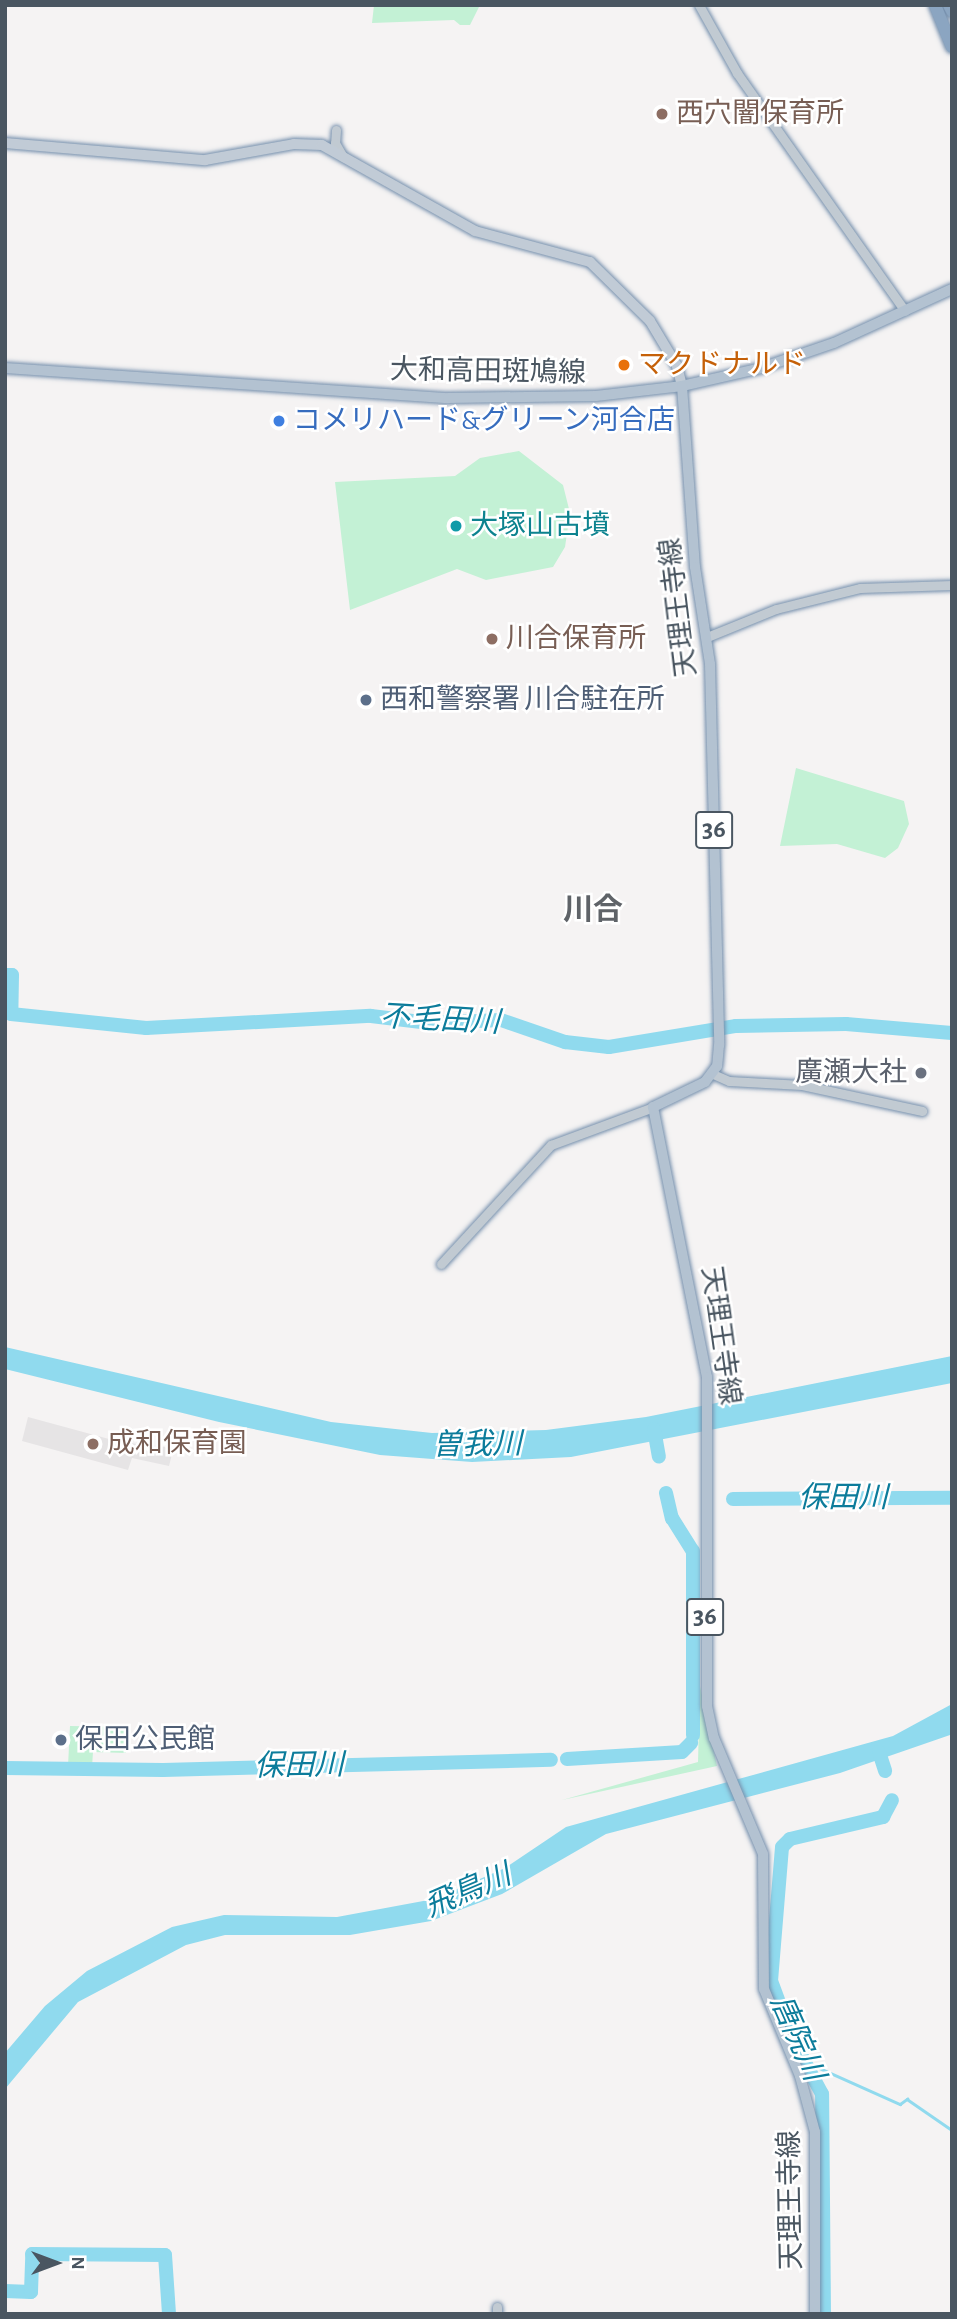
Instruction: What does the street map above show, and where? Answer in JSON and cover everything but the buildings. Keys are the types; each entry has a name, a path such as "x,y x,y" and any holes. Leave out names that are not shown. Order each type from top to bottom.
{"highway":[{"path":"935,5 952,47"},
{"path":"949,5 952,11"}],"main road":[{"path":"5,143 205,160 305,143 343,157 475,231 590,262 650,321 677,366 682,386"},
{"name":"大和高田斑鳩線","path":"5,369 461,399 596,396 682,386 761,369 905,311 952,289"},
{"name":"天理王寺線","path":"682,386 693,550 707,637 718,1030 713,1074"},
{"path":"653,1107 687,1093 713,1074"},
{"name":"天理王寺線","path":"653,1107 707,1377 710,1462 705,1682 711,1726 748,1812 764,1864 764,1989 800,2076 815,2132 815,2314"}],"street":[{"path":"699,5 737,73 905,311"},
{"path":"336,130 335,143 343,157"},
{"path":"707,637 776,608 860,588 952,585"},
{"path":"713,1074 729,1081 802,1085 922,1111"},
{"path":"441,1264 551,1145 653,1107"}],"shaded area":[{"name":"成和保育園","path":"28,1417 120,1442 165,1447 172,1454 169,1466 132,1458 128,1470 22,1441"}],"green space":[{"path":"374,5 480,5 470,25 460,25 454,20 372,23"},
{"path":"519,451 563,485 570,513 565,547 553,567 486,580 457,569 350,610 335,482 455,476 480,458"},
{"path":"796,768 904,801 909,824 898,848 885,858 837,844 780,846"},
{"path":"700,1686 717,1766 562,1800 698,1762"},
{"path":"70,1726 126,1727 126,1753 93,1752 92,1767 68,1766"}],"water":[{"name":"曽我川","path":"5,1347 331,1422 432,1433 546,1430 646,1417 952,1356 952,1383 571,1457 472,1462 380,1455 219,1422 5,1369"},
{"name":"飛鳥川","path":"952,1704 950,1735 840,1773 606,1834 502,1894 431,1921 350,1935 225,1935 186,1945 78,2002 5,2089 5,2053 45,2006 87,1971 172,1927 224,1915 337,1917 434,1899 505,1868 566,1827 893,1736"}],"waterway":[{"name":"不毛田川","path":"5,975 12,975 11,1014 146,1028 371,1016 430,1023 501,1020 565,1042 609,1047 736,1026 846,1024 952,1033"},
{"name":"保田川","path":"654,1429 659,1457"},
{"name":"保田川","path":"666,1493 672,1518 693,1551 693,1601"},
{"name":"保田川","path":"733,1499 952,1498"},
{"name":"保田川","path":"693,1618 693,1735"},
{"name":"保田川","path":"567,1759 682,1752 691,1743"},
{"name":"唐院川","path":"879,1752 885,1771"},
{"name":"保田川","path":"5,1768 163,1770 551,1760"},
{"name":"唐院川","path":"824,2314 822,2094 793,2040 771,1981 782,1847 790,1839 883,1817 892,1800"},
{"path":"808,2063 900,2104 907,2099 952,2130"},
{"name":"唐院川","path":"5,2291 31,2292 32,2254 165,2255 169,2314"}],"place":[{"name":"西穴闇保育所","path":"662,114"},
{"name":"マクドナルド","path":"624,365"},
{"name":"コメリハード&グリーン河合店","path":"279,421"},
{"name":"大塚山古墳","path":"456,526"},
{"name":"川合保育所","path":"492,639"},
{"name":"西和警察署 川合駐在所","path":"366,700"},
{"name":"廣瀬大社","path":"921,1073"},
{"name":"成和保育園","path":"93,1444"},
{"name":"保田公民館","path":"61,1740"}],"district":[{"name":"川合","path":"593,910"}]}
